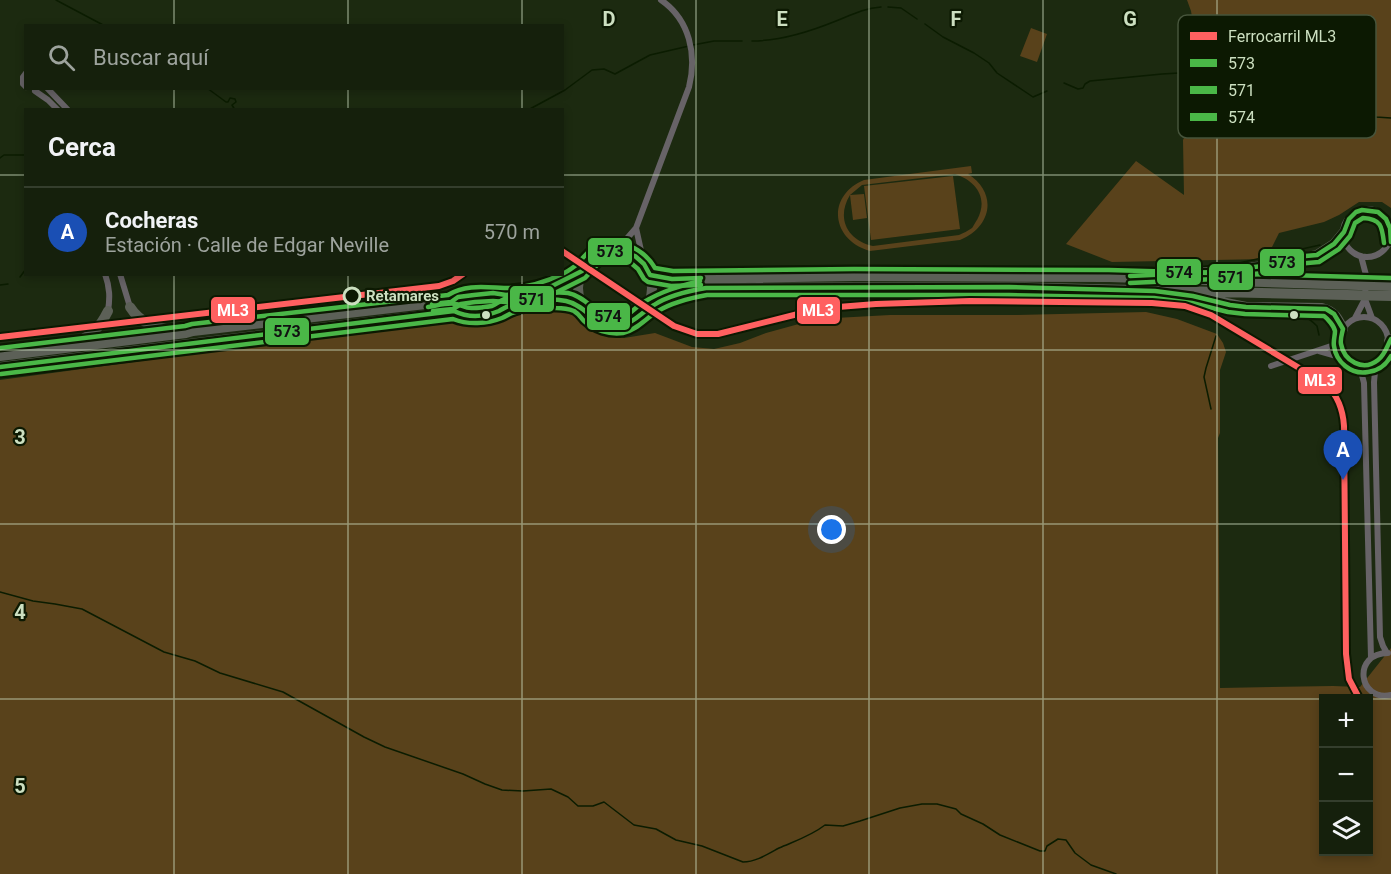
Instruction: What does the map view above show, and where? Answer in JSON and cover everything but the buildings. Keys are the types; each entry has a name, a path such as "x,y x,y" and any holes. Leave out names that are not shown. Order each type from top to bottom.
{"highway":[{"path":"1109,277 1215,272 1278,264 1321,253 1334,244 1344,232"},
{"path":"612,251 630,254 644,264 650,275 652,293 646,309 638,318 614,326 596,321 583,308 577,290 578,283 582,271 594,257 612,251"},
{"path":"0,356 538,291 559,284 582,271"},
{"path":"650,275 672,279 854,276 1109,277 1391,286"},
{"path":"646,309 678,294 706,288 986,286 1391,296"},
{"path":"1155,291 1246,307 1322,308 1334,314 1342,334"},
{"path":"0,367 550,300 569,301 583,308"},
{"path":"130,307 135,314 149,324 172,330 186,328 193,331"},
{"path":"30,351 37,347 77,341 88,337 97,329 108,311"}],"street":[{"path":"612,251 623,243 636,228 689,87 692,73 690,42 681,20 661,0"},
{"path":"37,90 56,108"},
{"path":"49,90 66,108"},
{"path":"1362,210 1378,212 1386,219 1390,228 1391,240 1384,250 1372,256 1361,256 1348,247 1344,237 1346,222 1352,215 1362,210"},
{"path":"636,228 644,264"},
{"path":"1361,256 1366,275"},
{"path":"1372,256 1366,275 1365,300 1372,318"},
{"path":"106,276 110,288 108,311"},
{"path":"120,276 130,307"},
{"path":"1355,318 1365,300"},
{"path":"1270,366 1331,346 1350,321 1355,318 1366,317 1379,321 1390,340 1385,353 1376,362 1365,365 1319,351"},
{"path":"1342,334 1342,350 1348,359"},
{"path":"1376,362 1374,382 1380,637 1389,653"},
{"path":"1359,364 1364,383 1371,658"},
{"path":"1389,653 1371,658 1364,669 1365,682 1373,693 1379,696 1391,696"}],"shaded area":[{"path":"1187,0 1391,0 1391,208 1382,202 1359,202 1324,222 1279,233 1266,259 1112,262 1066,244 1136,161 1184,195 1184,138 1376,138 1376,15 1192,15"},
{"path":"1031,28 1047,34 1037,62 1020,56"},
{"path":"971,166 972,173 968,174 984,190 987,200 985,218 979,227 960,240 870,251 847,238 838,217 843,196 864,180","holes":["955,174 974,186 982,205 972,228 959,235 873,246 856,239 846,227 844,220 844,212 850,195 862,185"]},
{"path":"953,176 960,229 871,240 864,186"},
{"path":"864,194 867,218 853,220 850,195"},
{"path":"565,308 589,330 624,338 655,333 692,347 714,349 817,319 890,315 1146,312 1177,319 1217,334 1226,352 1220,370 1220,433 1218,438 1220,688 1360,687 1391,648 1391,874 0,874 0,380 342,334"}],"waterway":[{"path":"56,0 101,24"},
{"path":"752,41 795,35 863,10 881,7"},
{"path":"888,7 901,8 917,19"},
{"path":"925,24 989,63 997,73 1033,97 1047,91"},
{"path":"693,45 714,41 742,41"},
{"path":"532,108 565,90 592,70 604,69 615,74 650,55 689,46"},
{"path":"1064,83 1078,89 1083,88 1090,81 1178,73"},
{"path":"210,90 226,102 230,98 235,99 236,102 232,105 234,108"},
{"path":"1376,117 1391,118"},
{"path":"0,158 4,155 24,155"},
{"path":"1239,263 1320,245"},
{"path":"1114,268 1184,268 1231,264"},
{"path":"20,277 24,272"},
{"path":"0,285 8,284"},
{"path":"1240,316 1262,313 1309,319 1317,326 1319,335"},
{"path":"1211,409 1204,377 1216,336"},
{"path":"0,592 33,601 82,609 164,652 195,661 220,673 283,692 385,747 485,784 502,790 551,789 568,797 578,806 593,806 604,802 634,825 656,829 676,840 702,846 743,862 762,857 825,825 843,826 900,808 937,804 956,809 1000,835 1040,851 1045,851 1047,846 1058,839 1066,840 1075,853 1091,865 1116,874"}],"tram line":[{"path":"1289,365 1309,373"},
{"path":"1342,595 1345,572"}],"rail line":[{"name":"ML3","path":"564,252 674,326 697,334 718,334 798,314 838,307 876,304 970,301 1152,303 1185,306 1211,315 1326,384 1339,403 1344,426 1346,654 1349,679 1357,694"},
{"name":"ML3","path":"0,337 439,286 460,276"}],"transit line":[{"name":"573","path":"1130,276 1215,272 1278,264 1294,257 1317,255 1334,244 1344,232 1349,219 1362,210 1378,212 1386,219 1390,228 1391,242"},
{"name":"571","path":"1130,283 1216,279 1279,271 1296,264 1319,262 1339,249 1350,236 1355,223 1363,218 1374,220 1380,225 1384,243"},
{"name":"574","path":"564,273 575,266 592,249 601,245 619,243 643,254 655,268 673,271 1109,270 1391,278"},
{"name":"573","path":"432,304 451,302 458,297 474,295 493,293 506,295 538,291 582,271 594,257 612,251 635,256 644,264 650,275 672,279 701,278"},
{"name":"571","path":"433,311 453,309 461,304 475,302 506,302 551,295 585,278 599,263 613,259 622,259 631,263 648,282 671,286 701,285"},
{"name":"574","path":"0,348 448,295 470,288 510,288 537,284 557,276"},
{"name":"574","path":"428,307 449,303 468,308 482,307 492,306 513,297 568,293 582,299 606,316 621,317 658,295 700,281"},
{"name":"573","path":"0,367 454,311 470,316 482,315 517,303 538,300 566,301 606,324 623,325 666,299 706,288 1009,287 1155,291 1246,307 1326,309 1334,314 1343,329 1341,342 1346,355 1360,365 1378,360 1391,339"},
{"name":"571","path":"1,374 453,319 484,323 512,313 541,308 572,310 597,329 623,333 670,305 707,295 1009,295 1154,298 1245,314 1324,316 1335,331 1335,352 1341,362 1350,369 1362,372 1375,370 1384,365 1391,356"}],"place":[{"name":"Retamares","path":"352,296"},
{"name":"Cocheras","path":"1343,480"}]}
